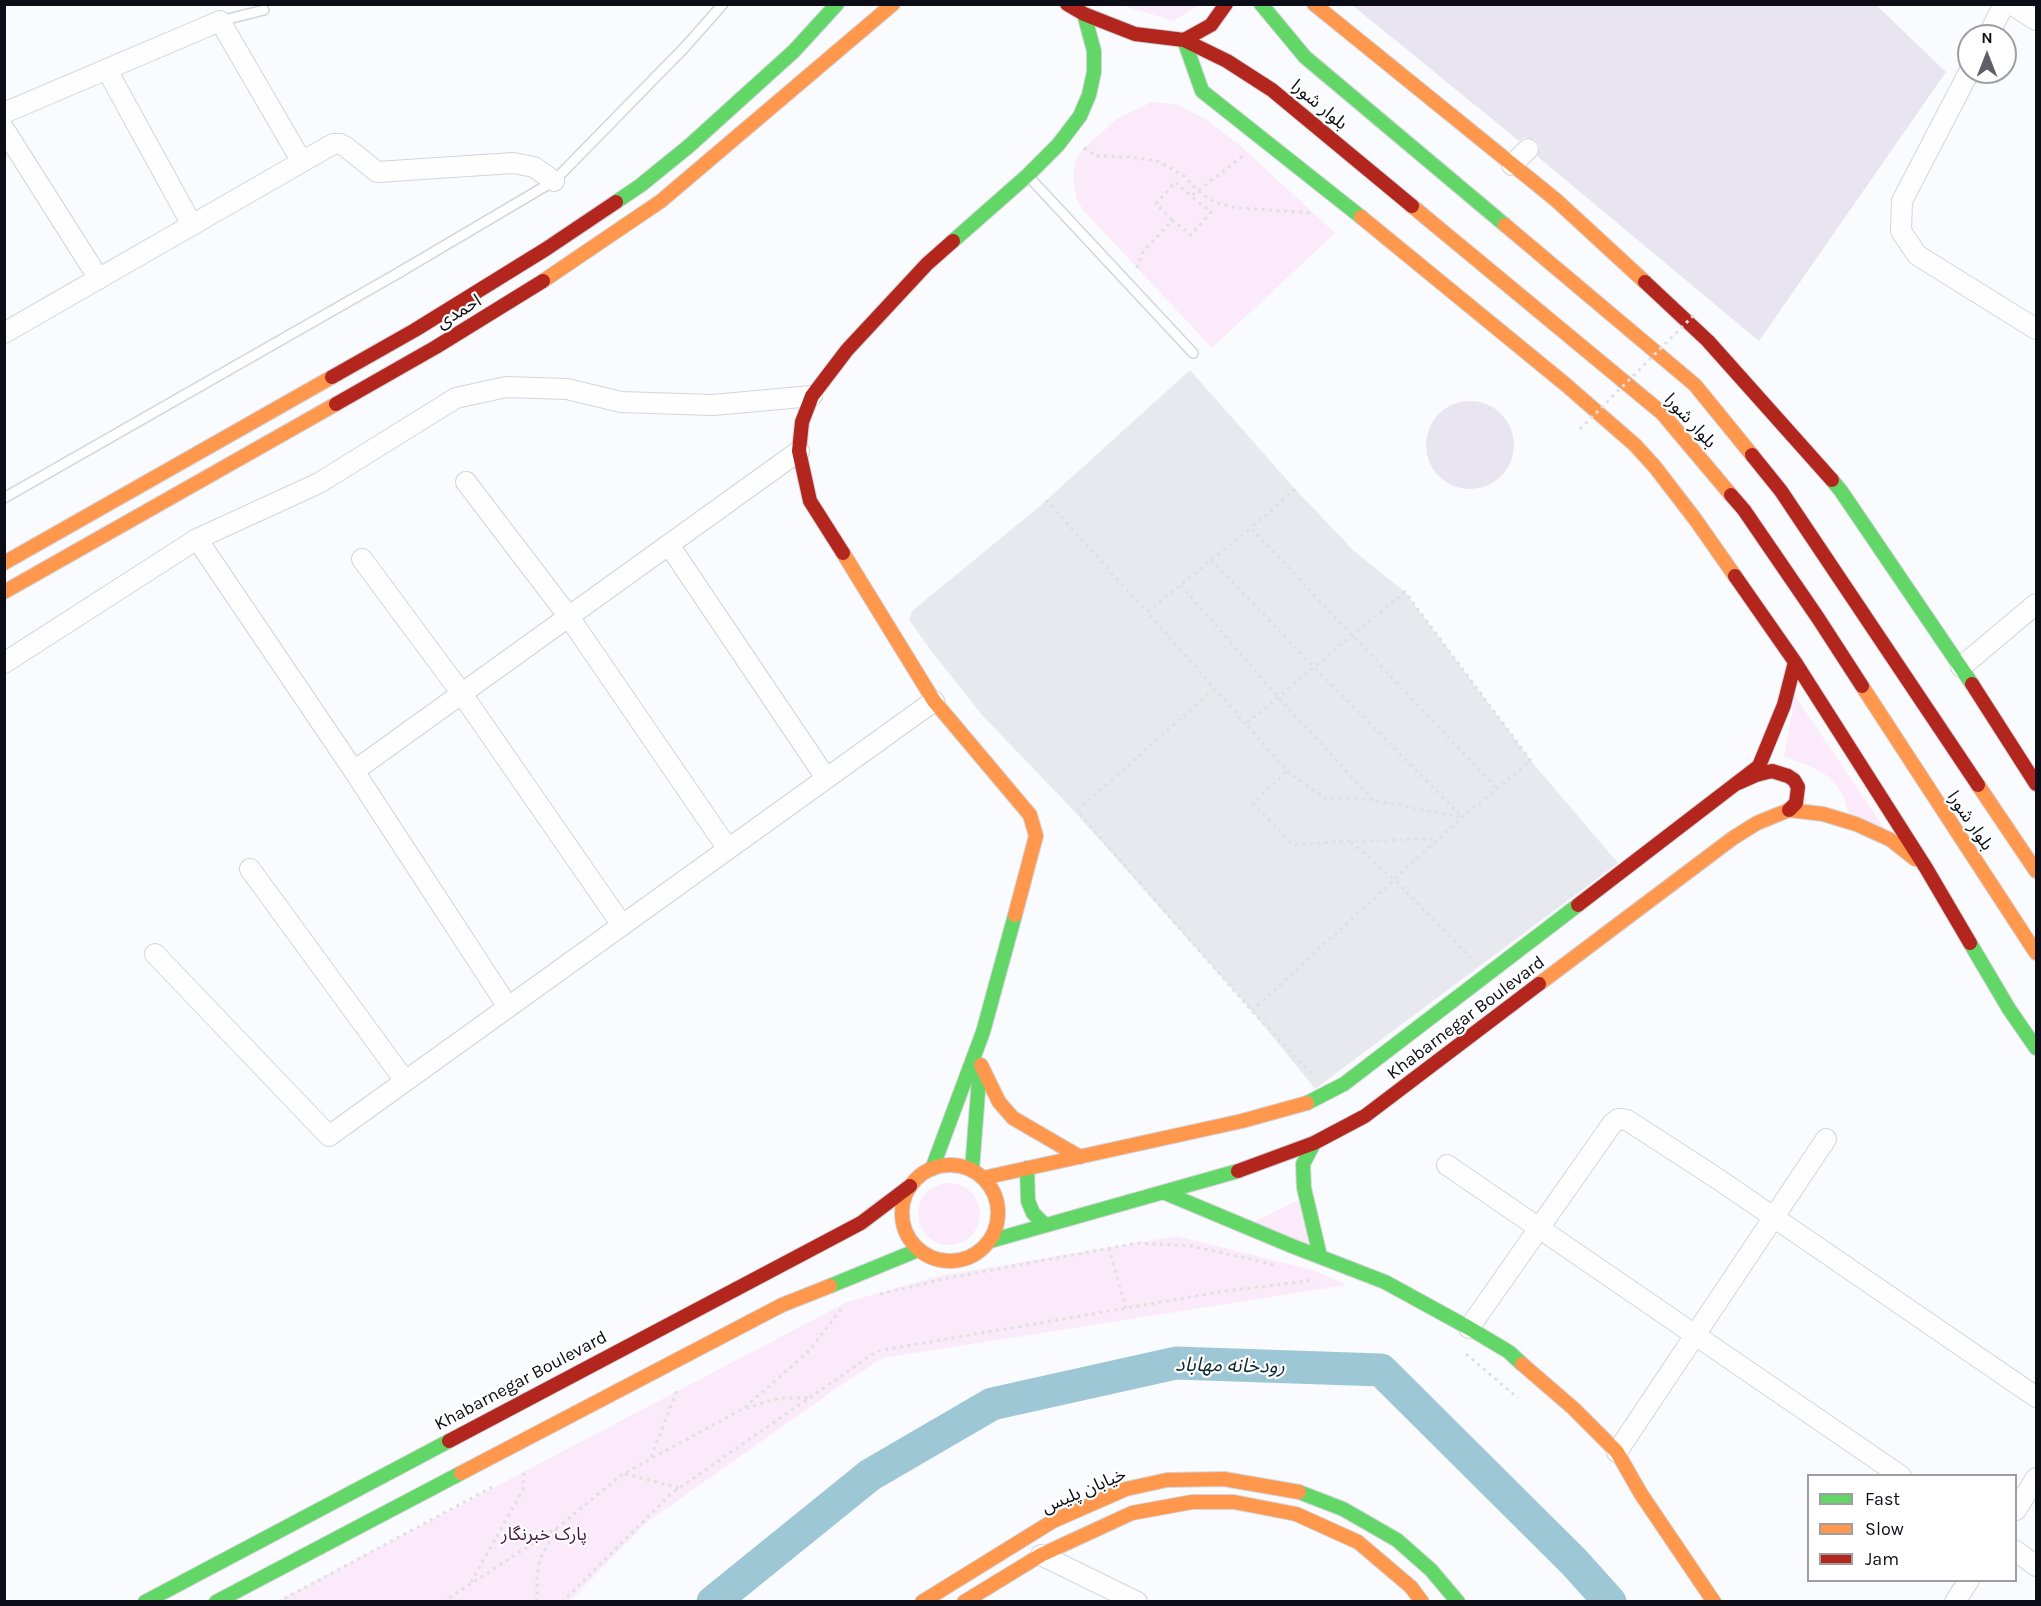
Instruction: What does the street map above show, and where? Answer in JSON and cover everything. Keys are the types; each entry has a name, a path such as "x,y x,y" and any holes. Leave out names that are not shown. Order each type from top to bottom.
{"main road":[{"name":"احمدی","path":"8,558 415,330 546,249 641,185 689,146 794,51 837,4"},
{"name":"احمدی","path":"4,592 436,347 556,273 661,201 893,4"},
{"name":"بلوار شورا","path":"1067,4 1084,14 1135,34 1184,40 1227,61 1272,90 1662,413 1744,510 1818,618 1941,810 2037,953"},
{"path":"1226,4 1210,25 1184,40 1202,91 1416,261 1565,384 1635,445 1655,467 1695,519 1795,662 1926,868 2009,1009 2037,1048"},
{"name":"بلوار شورا","path":"1261,4 1305,57 1695,385 1781,491 2037,871"},
{"path":"1314,4 1556,200 1716,350 1841,491 1961,667 2037,784"},
{"path":"932,1169 983,1032 1036,836 1030,815 933,701 810,501 800,451 802,422 812,396 847,350 927,264 1028,176 1058,146 1080,116 1089,95 1094,72 1094,51 1084,14"},
{"path":"1288,51 1305,57"},
{"path":"1266,73 1272,90"},
{"path":"1353,158 1376,196"},
{"path":"1393,224 1416,261"},
{"name":"Khabarnegar Boulevard","path":"977,1174 1027,1168 1271,1114 1300,1106 1344,1084 1759,766 1784,705 1795,662"},
{"path":"1734,785 1772,771 1788,776 1798,787 1796,803 1789,810"},
{"name":"Khabarnegar Boulevard","path":"990,1241 1239,1171 1314,1143 1365,1116 1733,838 1757,823 1789,810 1823,814 1856,824 1891,840 1926,868"},
{"path":"2009,1009 2037,1023"},
{"path":"977,1174 983,1032"},
{"path":"981,1065 999,1102 1013,1118 1080,1157"},
{"path":"1314,1143 1303,1164 1304,1188 1320,1256"},
{"path":"945,1166 958,1166 977,1174 992,1189 997,1202 996,1228 990,1241 969,1258 941,1261 928,1257 918,1250 908,1238 903,1225 903,1205 910,1186 932,1169 945,1166"},
{"path":"1027,1168 1028,1201 1033,1213 1045,1225"},
{"name":"Khabarnegar Boulevard","path":"145,1602 866,1226 910,1186"},
{"path":"1163,1192 1385,1282 1509,1352 1573,1408 1617,1452 1641,1494 1714,1602"},
{"path":"216,1602 782,1305 884,1256 918,1250"},
{"name":"خیابان پلیس","path":"922,1602 1053,1521 1126,1489 1167,1480 1224,1479 1293,1490 1342,1509 1396,1540 1431,1570 1458,1602"},
{"path":"1126,1489 1132,1513"},
{"path":"964,1602 1041,1555 1132,1513 1192,1502 1234,1502 1296,1514 1359,1542 1411,1587 1422,1602"}],"street":[{"path":"1994,24 2004,4"},
{"path":"2011,4 2037,20"},
{"path":"4,113 220,21 302,162"},
{"path":"107,70 192,225"},
{"path":"1963,84 1902,201 1901,231 1917,255 2037,329"},
{"path":"4,129 99,279"},
{"path":"4,333 333,144 340,144 377,172 513,163 534,167 554,181"},
{"path":"1512,165 1528,148"},
{"path":"4,663 197,539 319,483 456,398 506,387 567,389 621,402 713,405 812,396"},
{"path":"354,771 800,451"},
{"path":"466,482 569,616 728,849"},
{"path":"197,539 354,771 508,1007"},
{"path":"669,544 826,778"},
{"path":"362,559 462,694 622,925"},
{"path":"1961,667 2037,604"},
{"path":"155,954 329,1136 933,701"},
{"path":"250,869 405,1081"},
{"path":"1469,1328 1612,1125 1618,1119 1627,1120 2037,1397"},
{"path":"1617,1452 1826,1139"},
{"path":"1447,1165 1898,1474"},
{"path":"2017,1508 2037,1478"},
{"path":"2017,1552 2037,1566"},
{"path":"1041,1555 1137,1602"},
{"path":"1955,1602 1968,1582"}],"lane":[{"path":"4,498 400,272 554,181 685,47 723,4"},
{"path":"220,21 264,10"},
{"path":"1028,176 1193,352"}],"path":[{"path":"1084,148 1096,156 1131,157 1160,162 1184,176 1198,191 1214,202 1238,208 1312,213"},
{"path":"1191,195 1247,153"},
{"path":"1175,182 1211,212 1191,235 1172,220 1156,204 1175,182"},
{"path":"1137,268 1143,252 1172,220"},
{"path":"1580,429 1696,313"},
{"path":"1147,612 1251,528 1294,489"},
{"path":"1046,500 1287,771 1325,798 1373,800 1462,817"},
{"path":"1251,528 1497,789"},
{"path":"1211,560 1462,817"},
{"path":"1181,585 1278,697 1373,800"},
{"path":"1246,724 1405,592 1531,761 1462,817 1252,1011"},
{"path":"1214,689 1077,811 1252,1011 1328,1092"},
{"path":"1287,771 1252,804 1293,845 1439,839"},
{"path":"1350,841 1395,880 1487,974"},
{"path":"880,1294 944,1279 1137,1243 1192,1246 1284,1267"},
{"path":"1109,1248 1126,1308"},
{"path":"562,1602 679,1488 877,1351 1226,1291 1319,1279"},
{"path":"443,1602 558,1527 623,1473 744,1408 809,1351 847,1302 837,1307"},
{"path":"1462,1351 1518,1398"},
{"path":"651,1459 677,1390 667,1395"},
{"path":"744,1408 780,1398 810,1398"},
{"path":"470,1584 523,1490 524,1470 516,1475"},
{"path":"623,1473 679,1488"},
{"path":"278,1602 505,1480"},
{"path":"537,1602 540,1558 558,1527"}],"shaded area":[{"path":"1190,370 1295,489 1353,550 1405,592 1531,761 1618,863 1315,1089 1252,1011 1076,813 982,715 909,620 912,611 1040,506"}],"green space":[{"path":"1121,5 1200,5 1173,21"},
{"path":"1152,102 1176,104 1207,120 1244,149 1335,233 1212,348 1083,210 1076,198 1073,175 1076,159 1084,148 1118,118"},
{"path":"1795,696 1885,829 1848,812 1843,795 1829,777 1810,766 1784,757"},
{"path":"949,1183 971,1192 980,1214 971,1236 949,1245 927,1236 918,1214 927,1192"},
{"path":"1300,1199 1308,1244 1254,1222"},
{"name":"پارک خبرنگار","path":"1177,1236 1313,1270 1347,1285 883,1358 646,1523 570,1601 278,1601 847,1302 938,1276"}],"building":[{"path":"1351,4 1875,4 1946,72 1759,341 1537,156 1540,146 1536,140 1525,137 1519,141"},
{"path":"1461,401 1479,401 1495,408 1507,420 1514,436 1514,454 1507,470 1495,482 1479,489 1461,489 1445,482 1433,470 1426,454 1426,436 1433,420 1445,408"}],"waterway":[{"name":"رودخانه مهاباد","path":"713,1602 870,1475 992,1404 1176,1363 1381,1370 1575,1563 1610,1602"}],"traffic: fast":[{"path":"616,202 689,146 794,51 837,4"},
{"path":"1261,4 1305,57 1505,225"},
{"path":"953,241 1028,175 1058,145 1080,116 1089,95 1094,72 1094,51 1084,14"},
{"path":"1184,40 1202,91 1361,217"},
{"path":"1832,480 1972,684"},
{"path":"1307,1103 1344,1084 1578,905"},
{"path":"932,1169 983,1032 1015,915"},
{"path":"1970,943 2009,1009 2036,1048"},
{"path":"972,1170 980,1066"},
{"path":"1314,1143 1303,1164 1304,1188 1320,1256"},
{"path":"1027,1168 1028,1201 1033,1213 1045,1225"},
{"path":"990,1241 1238,1171"},
{"path":"1163,1192 1385,1282 1469,1328 1509,1352 1522,1364"},
{"path":"830,1286 918,1250"},
{"path":"145,1602 449,1441"},
{"path":"216,1602 461,1473"},
{"path":"1299,1492 1343,1509 1397,1540 1431,1570 1458,1602"}],"traffic: slow":[{"path":"543,281 661,201 893,4"},
{"path":"1314,4 1556,200 1645,282"},
{"path":"1412,206 1662,413 1731,495"},
{"path":"1361,217 1565,384 1635,445 1695,519 1735,576"},
{"path":"1505,225 1695,385 1752,455"},
{"path":"4,563 332,377"},
{"path":"4,592 336,404"},
{"path":"843,553 934,701 1030,815 1036,836 1015,915"},
{"path":"1862,686 2036,953"},
{"path":"1978,785 2036,871"},
{"path":"1539,984 1733,838 1757,823 1789,810 1823,814 1856,824 1891,840 1915,859"},
{"path":"981,1065 999,1102 1013,1118 1080,1157"},
{"path":"983,1178 1242,1121 1307,1103"},
{"path":"950,1165 968,1169 984,1179 994,1195 998,1213 994,1231 984,1247 968,1257 950,1261 932,1257 916,1247 906,1231 902,1213 906,1195 916,1179 932,1169 950,1165"},
{"path":"461,1473 782,1305 830,1286"},
{"path":"1522,1364 1573,1408 1617,1452 1641,1494 1714,1602"},
{"path":"922,1602 1053,1521 1126,1489 1167,1480 1224,1479 1299,1492"},
{"path":"964,1602 1041,1555 1132,1513 1192,1502 1234,1502 1296,1514 1358,1542 1411,1587 1422,1602"}],"traffic: jam":[{"path":"1067,4 1084,14 1135,34 1184,40 1211,25 1226,4"},
{"path":"1184,40 1227,61 1272,90 1412,206"},
{"path":"332,377 415,330 546,249 616,202"},
{"path":"843,553 810,501 799,451 802,422 812,396 847,350 927,264 953,241"},
{"path":"336,404 436,347 543,281"},
{"path":"1645,282 1708,341 1832,480"},
{"path":"1752,455 1781,491 1978,785"},
{"path":"1731,495 1744,510 1862,686"},
{"path":"1735,576 1795,662 1926,868 1970,943"},
{"path":"1578,905 1759,766 1784,705 1795,662"},
{"path":"1972,684 2036,784"},
{"path":"1738,783 1772,771 1788,776 1798,787 1796,803 1789,810"},
{"path":"1238,1171 1314,1143 1365,1116 1539,984"},
{"path":"449,1441 861,1223 910,1186"}]}
